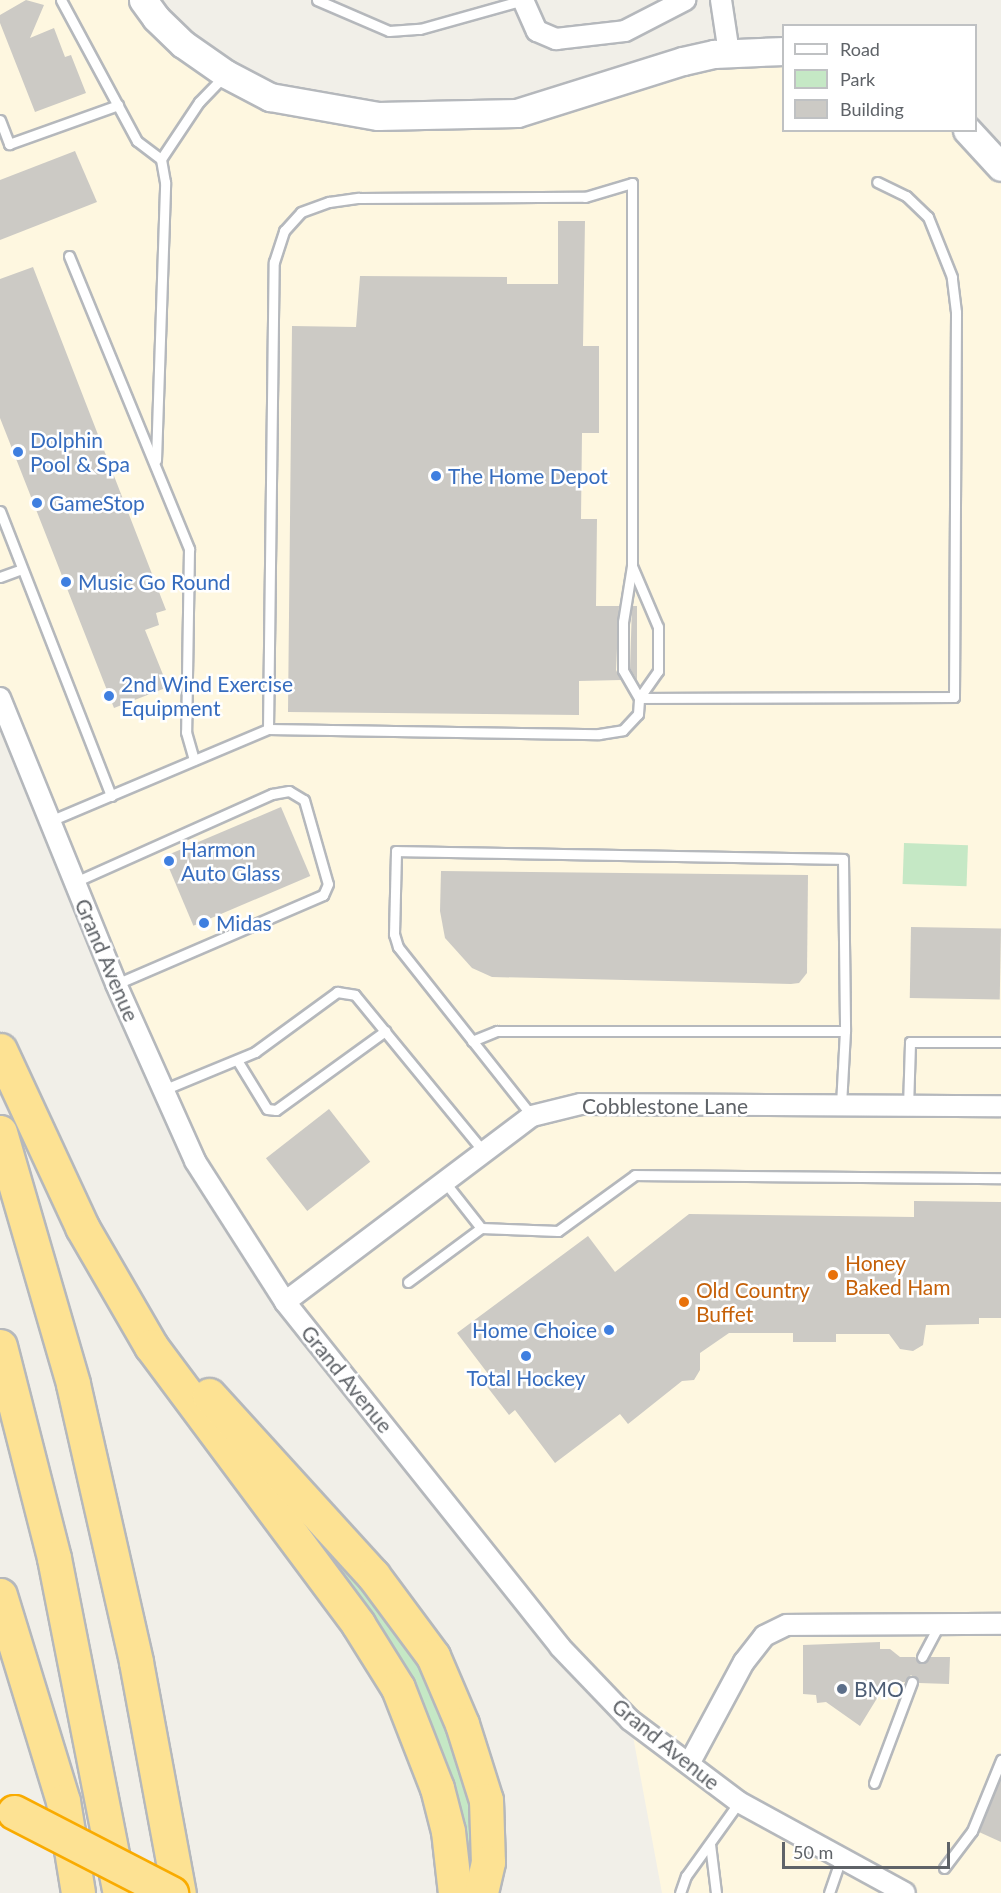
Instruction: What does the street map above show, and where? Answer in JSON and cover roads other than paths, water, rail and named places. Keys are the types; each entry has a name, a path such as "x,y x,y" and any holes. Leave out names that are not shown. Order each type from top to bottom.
{"highway":[{"path":"0,1050 58,1180 111,1279 176,1383 358,1624 398,1688 437,1788 448,1831 455,1893"},
{"path":"0,1132 73,1384 136,1662 180,1893"},
{"path":"111,1279 189,1373 374,1575 433,1656 462,1724 486,1800 488,1862 481,1893"},
{"path":"0,1346 54,1558 120,1893"},
{"path":"0,1595 63,1802 78,1893"},
{"path":"7,1810 171,1893"}],"street":[{"path":"143,0 156,18 183,44 226,74 270,97 333,110 378,116 482,117 552,105 683,61 729,53 782,51"},
{"path":"523,0 537,31 556,39 625,31 685,0"},
{"path":"721,0 729,53"},
{"path":"968,132 1001,167"},
{"name":"Grand Avenue","path":"0,698 116,984 195,1161 285,1302 560,1647 630,1720 739,1802 905,1893"},
{"name":"Cobblestone Lane","path":"285,1302 532,1116 581,1104 1001,1106"},
{"path":"689,1764 744,1662 764,1636 788,1625 1001,1624"}],"lane":[{"path":"62,0 137,141 161,159 165,182 156,464"},
{"path":"317,0 389,31 420,29 523,0"},
{"path":"161,159 199,102 226,74"},
{"path":"0,120 9,144 118,105"},
{"path":"639,698 954,697 956,312 952,277 928,217 906,196 878,182"},
{"path":"268,729 274,262 284,231 301,212 329,202 359,198 585,197 633,183 633,566 623,622 623,670 639,698"},
{"path":"69,256 189,549 186,732 194,760"},
{"path":"0,511 111,796"},
{"path":"50,821 268,729 598,734 623,730 638,714 639,698 658,671 658,627 633,566"},
{"path":"0,577 22,569"},
{"path":"75,882 272,794 289,791 304,800 328,884 322,895 116,984"},
{"path":"532,1116 398,947 394,934 396,852 843,859 845,1031 841,1107"},
{"path":"163,1090 255,1052 337,992 355,995 483,1151"},
{"path":"237,1060 267,1109 276,1110 385,1031"},
{"path":"472,1041 497,1031 845,1031"},
{"path":"908,1107 910,1042 1001,1042"},
{"path":"408,1282 481,1228 558,1231 635,1175 1001,1178"},
{"path":"444,1181 481,1228"},
{"path":"922,1657 939,1624"},
{"path":"874,1783 912,1682"},
{"path":"944,1868 972,1831 1001,1760"},
{"path":"680,1893 686,1876 739,1802"},
{"path":"710,1844 716,1893"},
{"path":"829,1893 841,1858"}],"place":[{"name":"Dolphin Pool & Spa","path":"18,452"},
{"name":"The Home Depot","path":"436,476"},
{"name":"GameStop","path":"37,503"},
{"name":"Music Go Round","path":"66,582"},
{"name":"2nd Wind Exercise Equipment","path":"109,696"},
{"name":"Harmon Auto Glass","path":"169,861"},
{"name":"Midas","path":"204,923"},
{"name":"Honey Baked Ham","path":"833,1275"},
{"name":"Old Country Buffet","path":"684,1302"},
{"name":"Home Choice","path":"609,1330"},
{"name":"Total Hockey","path":"526,1356"},
{"name":"BMO","path":"842,1689"}]}
